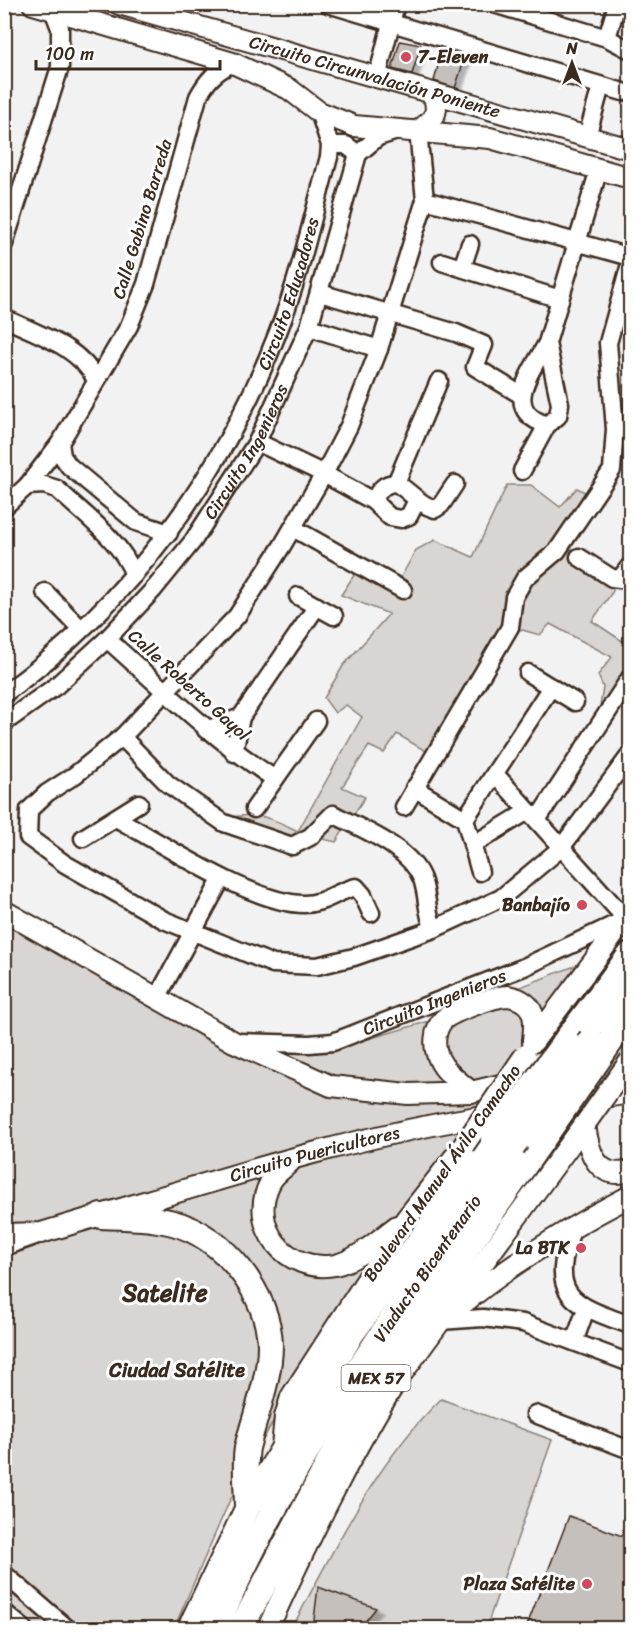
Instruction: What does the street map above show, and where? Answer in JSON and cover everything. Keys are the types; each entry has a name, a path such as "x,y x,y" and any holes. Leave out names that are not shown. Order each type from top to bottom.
{"highway":[{"name":"Boulevard Manuel Ávila Camacho","path":"190,1629 247,1509 351,1335 503,1143 566,1040 630,955"},
{"name":"Viaducto Bicentenario","path":"216,1629 282,1491 346,1384 503,1143 611,1045 630,985"},
{"name":"MEX 57","path":"241,1629 364,1396 630,1015"},
{"path":"101,1216 141,1217 176,1224 211,1241 236,1265 256,1295 265,1320 270,1346 247,1451 247,1509"}],"main road":[{"path":"33,4 233,63 289,89 320,112 354,126 490,138 630,178"},
{"name":"Circuito Circunvalación Poniente","path":"119,4 630,149"},
{"path":"289,89 288,79 291,69 298,62 308,59"},
{"path":"418,131 431,122 437,113 437,105 432,93"},
{"name":"Circuito Ingenieros","path":"4,911 234,1042 331,1086 408,1094 471,1092 611,1045"},
{"name":"Boulevard Manuel Ávila Camacho","path":"282,1447 285,1418 291,1397 406,1219 464,1145 529,1048 628,916"},
{"path":"471,1092 445,1070 436,1051 435,1041 442,1021 451,1015 501,997 516,998 530,1008 533,1015 529,1048"},
{"path":"268,1629 301,1556 372,1419 440,1321 630,1061"},
{"name":"Circuito Puericultores","path":"4,1234 41,1233 292,1160 462,1119 630,1093"},
{"path":"585,1124 588,1147 597,1164 606,1171 615,1173 630,1171"},
{"path":"292,1160 271,1180 262,1213 267,1231 277,1246 288,1256 316,1266 336,1265 355,1257 406,1219"},
{"path":"440,1321 499,1274 573,1227 630,1196"}],"street":[{"path":"328,4 623,92"},
{"path":"377,78 396,4"},
{"path":"495,4 607,38 630,50"},
{"path":"607,38 617,4"},
{"path":"4,243 60,67 60,28 53,10"},
{"name":"Calle Gabino Barreda","path":"4,507 27,486 60,443 129,326 146,284 198,97 206,82 218,70 233,63"},
{"path":"587,137 601,86"},
{"path":"320,112 330,145 346,145 358,154 378,136 398,130"},
{"path":"418,131 425,200 379,348 349,426 324,474 237,616 122,737 75,775 47,793 29,810 28,837 65,864 164,920 273,964 316,966 354,957 434,929 501,898 561,848 630,755"},
{"name":"Circuito Educadores","path":"4,694 37,670 134,575 169,533 211,471 247,405 279,331 302,256 330,145"},
{"name":"Circuito Ingenieros","path":"4,723 56,686 107,639 154,590 193,541 257,442 309,327 358,154"},
{"path":"547,425 533,421 524,410 521,394 547,343 599,170"},
{"path":"425,200 630,256"},
{"path":"462,268 470,244"},
{"path":"442,262 560,299"},
{"path":"404,807 510,627 514,597 525,578 557,551 612,470 615,429 608,343 630,264"},
{"path":"320,293 456,333 484,345 475,367 521,394"},
{"path":"4,318 78,355 89,365 96,380"},
{"path":"309,327 379,348"},
{"path":"522,471 547,425 558,416 560,404 547,343"},
{"path":"396,483 439,381"},
{"path":"257,442 324,474 373,501 390,517 401,519 409,516 417,500"},
{"path":"60,443 62,456 69,466 127,515 149,528 169,533"},
{"path":"373,501 381,488 388,483 396,483 411,492 417,500 435,509 441,506 455,484"},
{"path":"27,486 44,485 57,489 118,546 128,560 134,575"},
{"path":"293,528 403,590"},
{"path":"579,557 612,578 620,579 630,566"},
{"path":"45,592 81,629"},
{"path":"298,596 334,616"},
{"path":"234,753 241,717 317,606"},
{"name":"Calle Roberto Gayol","path":"107,639 206,730 234,753 275,779"},
{"path":"528,674 575,702"},
{"path":"474,844 533,815 630,678"},
{"path":"465,819 496,775 551,687"},
{"path":"206,730 241,717"},
{"path":"254,809 316,720"},
{"path":"122,737 168,784 224,823 292,846 310,837 333,814 390,843 422,878 429,918 434,929"},
{"path":"496,775 561,848 628,916"},
{"path":"414,788 465,819 474,844 480,872"},
{"path":"83,838 139,803"},
{"path":"116,818 222,878 281,901 304,904 327,900 356,887 363,895 371,913"},
{"path":"157,999 222,878"},
{"name":"Circuito Ingenieros","path":"234,1042 309,1044 333,1042 524,967 628,916"},
{"path":"573,1227 565,1250 566,1291 574,1302 586,1309 630,1325"},
{"path":"4,1247 41,1233"},
{"path":"573,1342 586,1309"},
{"path":"440,1321 483,1318 523,1323 630,1363"},
{"path":"535,1414 630,1450"},
{"path":"4,1574 67,1629"},
{"path":"4,1612 22,1629"}],"shaded area":[{"path":"507,485 531,485 560,507 577,488 600,500 568,548 611,573 613,591 592,621 630,646 630,698 617,712 600,707 603,687 598,675 612,657 550,624 540,635 515,628 439,759 397,734 384,753 369,746 342,787 365,797 336,842 318,838 290,857 229,825 228,818 248,815 272,819 298,831 362,717 346,705 335,713 324,698 343,666 389,614 341,595 360,566 396,586 416,550 435,540 473,557"},
{"path":"5,918 212,1029 331,1050 443,1017 577,965 388,1238 332,1314 229,1502 174,1628 29,1628 5,1609"},
{"path":"441,1399 552,1440 486,1628 292,1628 340,1537 376,1478 396,1450"}],"building":[{"name":"7-Eleven","path":"400,41 421,45 412,74 392,69"},
{"path":"442,51 465,58 455,88 434,81"},
{"name":"Plaza Satélite","path":"569,1516 630,1539 630,1628 526,1628"},
{"path":"318,1587 376,1608 360,1628 313,1628"},
{"path":"408,1622 425,1628 406,1628"}],"place":[{"name":"7-Eleven","path":"406,57"},
{"name":"Banbajío","path":"582,905"},
{"name":"La BTK","path":"581,1248"},
{"name":"Plaza Satélite","path":"587,1584"}],"district":[{"name":"Satelite","path":"165,1293"},
{"name":"Ciudad Satélite","path":"177,1370"}]}
